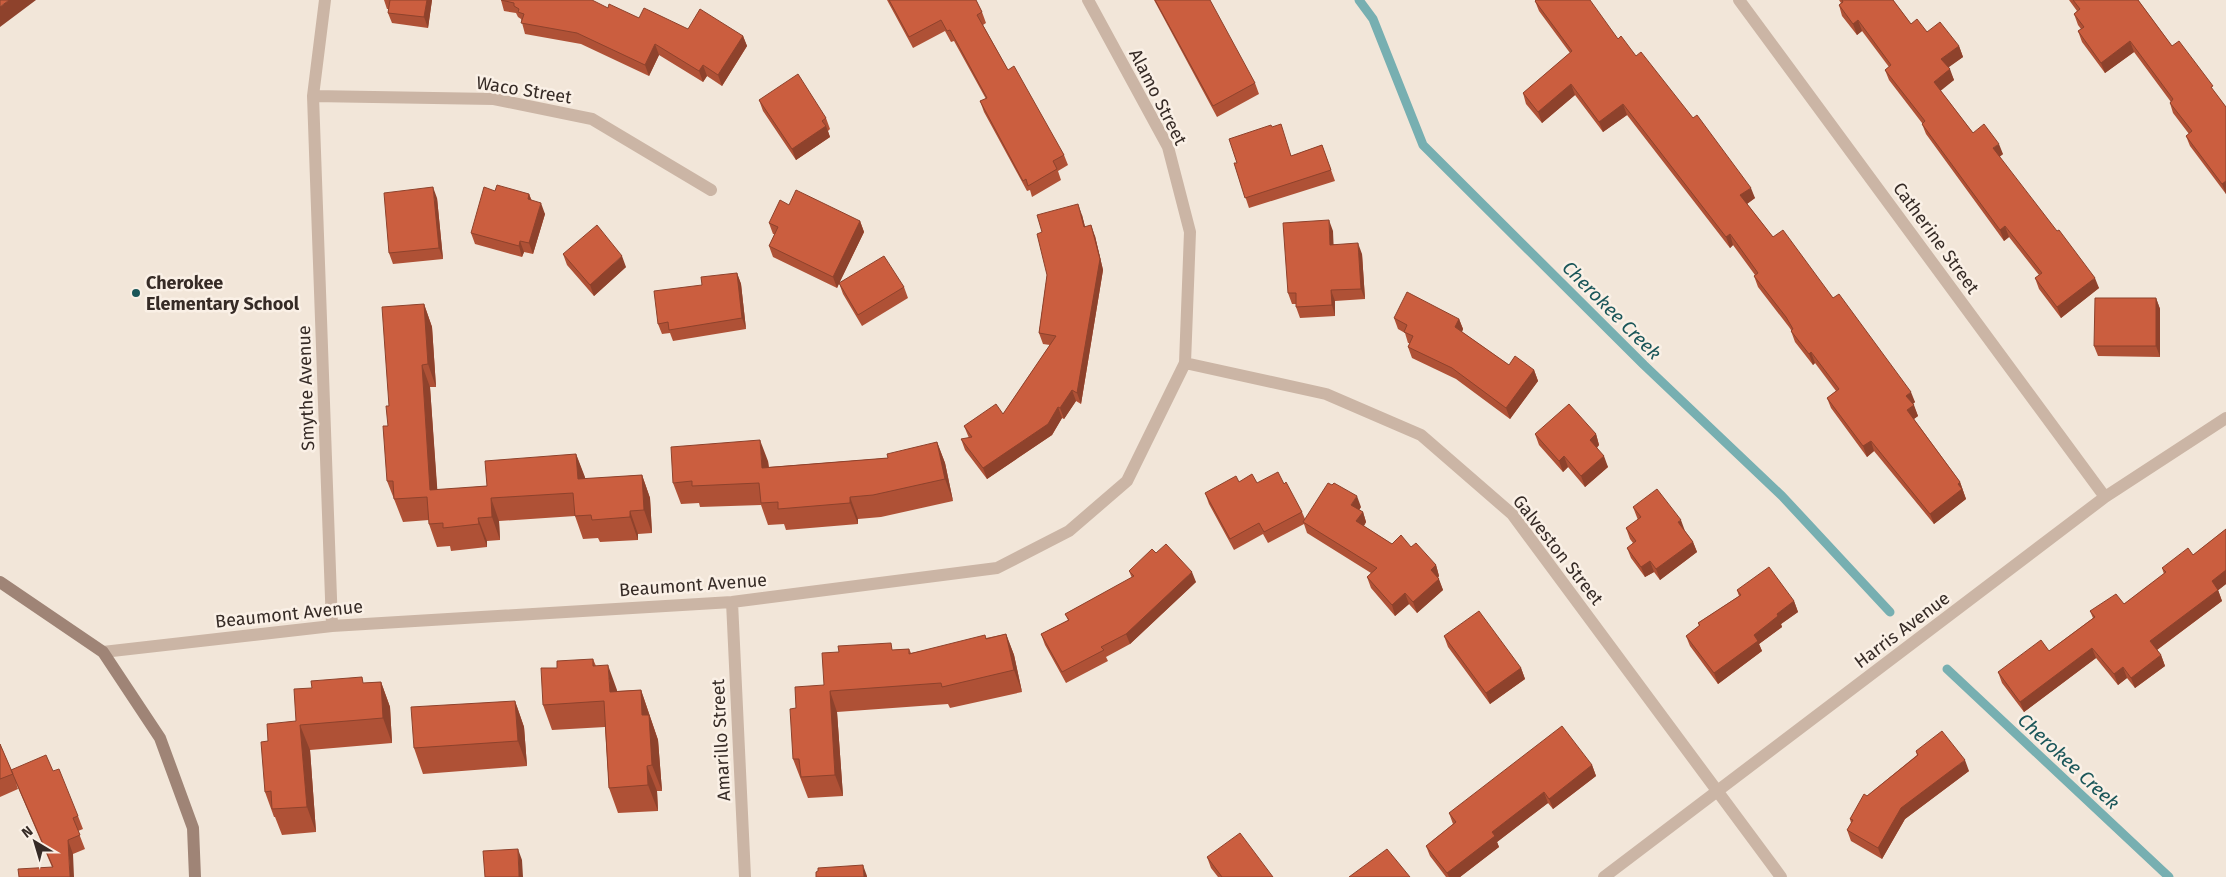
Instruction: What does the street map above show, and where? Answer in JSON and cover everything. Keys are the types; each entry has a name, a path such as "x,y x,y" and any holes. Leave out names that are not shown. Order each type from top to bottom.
{"main road":[{"path":"0,582 103,652 160,738 193,828 195,877"}],"street":[{"name":"Smythe Avenue","path":"325,0 313,96 332,626"},
{"name":"Alamo Street","path":"1088,0 1168,147 1190,232 1185,363"},
{"name":"Catherine Street","path":"1739,0 2105,497"},
{"name":"Waco Street","path":"313,96 494,99 592,119 711,190"},
{"name":"Beaumont Avenue","path":"103,652 332,626 732,602 997,568 1069,531 1127,481 1185,363"},
{"name":"Galveston Street","path":"1185,363 1326,394 1421,435 1512,514 1781,877"},
{"name":"Harris Avenue","path":"1604,877 2105,497 2226,418"},
{"name":"Amarillo Street","path":"732,602 745,877"}],"building":[{"path":"0,0 9,0 0,7"},
{"path":"390,0 427,0 424,17 388,13"},
{"path":"501,0 592,0 608,8 609,4 639,18 644,8 688,29 700,9 743,36 718,75 703,65 699,71 655,44 645,65 577,33 521,23 524,14 518,12 519,9 514,6 514,3"},
{"path":"889,0 976,0 982,12 977,15 1008,70 1014,66 1064,155 1053,161 1057,169 1028,186 1026,179 1023,181 980,101 987,98 950,30 947,31 941,20 909,37"},
{"path":"1155,0 1210,0 1255,83 1213,106"},
{"path":"1536,0 1590,0 1618,39 1621,36 1636,56 1641,52 1693,118 1697,115 1751,188 1740,195 1773,237 1783,230 1833,298 1839,294 1911,392 1906,396 1914,405 1907,410 1960,482 1958,484 1962,489 1930,514 1871,441 1863,446 1827,398 1839,389 1811,352 1809,354 1791,331 1793,329 1786,317 1754,276 1758,273 1730,234 1726,237 1623,104 1599,122 1571,84 1538,112 1523,93 1572,51"},
{"path":"1842,0 1893,0 1911,24 1917,19 1927,32 1940,22 1959,46 1941,59 1950,69 1934,82 1973,133 1984,124 1999,144 1993,148 2095,278 2057,307 2035,278 2042,273 2005,226 2000,230 1922,124 1925,121 1885,70 1891,65 1858,20 1853,24 1839,5 1843,2"},
{"path":"2073,0 2138,0 2172,46 2179,41 2213,86 2211,87 2226,107 2226,181 2222,184 2186,136 2192,131 2170,103 2173,99 2130,41 2101,63 2078,31 2084,27 2074,14 2080,9"},
{"path":"798,74 826,118 822,121 826,126 792,149 759,100"},
{"path":"1281,124 1291,156 1322,145 1331,170 1245,198 1229,139 1271,125 1272,127"},
{"path":"497,185 529,194 528,199 541,203 529,243 520,241 519,246 471,233 484,187 495,191"},
{"path":"433,187 439,248 389,253 384,193"},
{"path":"796,190 860,221 833,277 769,246 778,227 769,223 780,200 789,205"},
{"path":"1078,204 1084,227 1091,225 1100,259 1077,393 1072,390 1060,408 1058,407 1048,424 983,468 961,439 972,437 964,426 996,404 1003,414 1056,336 1039,333 1047,275 1037,234 1042,232 1037,215"},
{"path":"1329,220 1330,245 1358,243 1361,289 1331,290 1332,305 1296,307 1296,293 1288,293 1283,223"},
{"path":"597,225 622,256 590,285 563,254"},
{"path":"884,256 904,287 858,315 839,283"},
{"path":"737,273 742,318 669,330 668,322 658,324 654,291 702,285 701,277"},
{"path":"1407,292 1459,319 1455,327 1509,365 1515,356 1534,370 1506,408 1452,368 1408,347 1413,336 1404,332 1407,325 1394,318"},
{"path":"2095,298 2156,298 2156,346 2094,346"},
{"path":"424,304 428,364 422,365 430,490 487,486 485,461 576,454 578,479 642,475 644,510 630,511 630,517 592,520 591,515 575,516 573,493 491,498 492,517 478,518 479,524 443,528 443,523 429,524 427,497 394,499 393,481 387,481 383,426 388,426 386,406 389,406 382,307"},
{"path":"1569,404 1596,434 1590,440 1604,456 1581,476 1564,456 1559,461 1535,434"},
{"path":"760,440 762,468 888,458 887,454 937,442 945,479 873,495 850,497 850,503 778,509 778,502 761,503 759,483 692,486 692,481 673,483 671,447"},
{"path":"1278,472 1284,484 1286,482 1302,512 1264,532 1259,523 1230,539 1205,493 1236,476 1239,482 1252,474 1257,483"},
{"path":"1328,483 1332,485 1334,483 1357,496 1351,505 1363,512 1356,521 1392,544 1401,535 1411,547 1416,543 1436,565 1431,570 1439,579 1413,602 1405,593 1392,605 1367,577 1377,568 1303,522"},
{"path":"1657,489 1681,520 1678,522 1693,542 1656,569 1650,561 1641,567 1627,548 1636,541 1626,528 1641,517 1633,507"},
{"path":"2226,529 2226,570 2212,581 2218,590 2150,641 2161,655 2131,678 2123,667 2114,674 2092,648 2020,702 1998,672 2041,640 2049,651 2095,617 2090,611 2116,594 2124,604 2166,572 2162,568 2188,548 2193,555"},
{"path":"1166,544 1192,572 1126,634 1101,647 1104,650 1062,672 1041,634 1069,620 1065,614 1134,576 1129,571 1152,549 1156,553"},
{"path":"1769,567 1794,601 1754,635 1758,641 1714,673 1686,636 1700,625 1698,623 1741,595 1737,590"},
{"path":"1479,611 1521,668 1486,693 1444,636"},
{"path":"1006,634 1014,670 942,687 941,683 830,691 835,775 801,777 799,759 793,759 790,709 796,708 795,687 824,685 822,653 839,652 838,646 891,643 892,650 909,649 909,654 985,635 986,639"},
{"path":"593,659 593,666 608,665 610,692 641,690 642,715 649,715 652,765 647,766 648,785 609,788 604,701 543,705 541,668 557,668 557,661"},
{"path":"362,677 363,683 381,682 383,718 300,725 307,807 272,809 271,791 265,792 261,742 268,741 267,724 296,721 294,689 312,688 311,681"},
{"path":"515,701 518,741 414,748 411,707"},
{"path":"1562,726 1592,765 1549,799 1544,792 1492,832 1495,836 1447,873 1426,846 1456,822 1449,813"},
{"path":"1942,731 1965,760 1901,808 1878,848 1847,830 1853,820 1850,819 1864,794 1867,796 1918,755 1916,751"},
{"path":"0,744 13,774 0,779"},
{"path":"46,755 53,771 59,769 78,816 73,818 80,835 68,840 70,877 19,877 18,869 53,867 11,770"},
{"path":"1240,833 1273,877 1222,877 1207,857"},
{"path":"518,849 519,877 485,877 483,851"},
{"path":"1387,849 1410,877 1349,877"},
{"path":"863,865 864,877 816,877 818,868"}],"waterway":[{"name":"Cherokee Creek","path":"1359,0 1373,19 1423,145 1644,365 1782,496 1890,612"},
{"name":"Cherokee Creek","path":"1947,669 2169,877"}],"place":[{"name":"Cherokee Elementary School","path":"136,293"}]}
